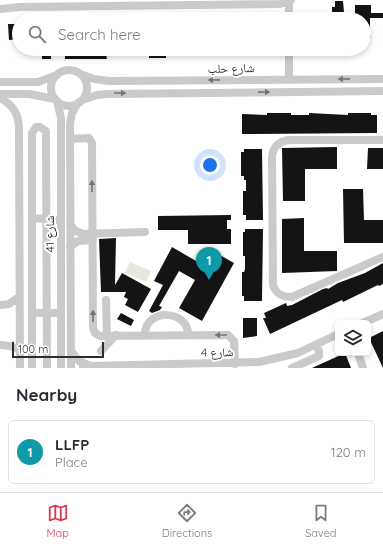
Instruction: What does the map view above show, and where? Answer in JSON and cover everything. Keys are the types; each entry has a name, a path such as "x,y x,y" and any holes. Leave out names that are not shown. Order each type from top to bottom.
{"street":[{"path":"0,9 88,3 280,4 290,1 289,12"},
{"path":"0,5 20,7"},
{"path":"289,56 289,80"},
{"path":"0,82 38,82 71,70 80,74 87,87 80,102 64,105 56,100 29,94 0,94"},
{"path":"56,100 51,86 57,74"},
{"name":"شارع حلب","path":"80,74 94,79 108,81 383,78"},
{"name":"شارع حلب","path":"80,102 92,96 108,94 383,91"},
{"path":"0,98 10,105 19,119 20,368"},
{"name":"شارع 41","path":"56,100 61,118 61,368"},
{"name":"شارع 41","path":"71,368 70,118 80,102"},
{"path":"32,368 32,133 36,127 40,127 43,128 46,134 47,368"},
{"path":"70,139 89,138 92,143 93,328 98,335 188,335 232,337 234,341 235,364"},
{"path":"383,140 288,140 278,144 275,147 272,157 273,285 276,291 281,295 292,297 383,257"},
{"path":"32,218 61,220"},
{"path":"70,224 74,230 79,233 93,237"},
{"path":"70,248 78,241 93,237 145,232"},
{"path":"19,261 32,260"},
{"path":"0,305 13,303 19,297"},
{"path":"106,300 107,336"},
{"path":"32,313 61,313"},
{"path":"145,335 146,325 152,320 166,314 181,319 186,325 188,335"},
{"path":"370,320 383,314"},
{"path":"101,351 116,335"},
{"name":"شارع 4","path":"71,351 79,361 87,367 235,364 259,365 288,356 335,336"},
{"path":"0,345 13,347 20,350"},
{"path":"292,368 319,356 320,351 316,345"},
{"path":"357,356 363,368"}],"green space":[{"path":"130,262 151,271 146,282 125,273"}],"building":[{"path":"335,1 343,1 344,12 332,12 332,7 335,7"},
{"path":"355,5 371,5 371,12 355,12"},
{"path":"371,13 383,13 383,18 371,18"},
{"path":"8,24 12,24 12,40 9,40"},
{"path":"42,56 51,56 51,59 42,59"},
{"path":"65,56 106,56 107,59 65,59"},
{"path":"149,56 166,56 166,58 149,58"},
{"path":"267,113 291,113 291,115 309,115 309,113 348,115 348,113 371,113 371,115 377,115 377,133 242,134 242,114 267,115"},
{"path":"337,147 337,169 305,169 305,201 283,201 282,148"},
{"path":"368,148 383,148 383,169 367,169"},
{"path":"244,149 262,149 263,220 246,220 246,215 243,215 243,191 246,191 246,180 244,180 244,176 241,176 241,152 244,152"},
{"path":"343,189 363,189 364,220 383,220 383,243 344,243"},
{"path":"231,215 231,220 227,220 227,229 231,229 231,244 188,244 188,230 158,230 158,216"},
{"path":"304,218 304,251 337,251 337,271 282,273 282,219"},
{"path":"245,229 263,229 262,301 244,301 244,296 242,296 242,272 244,272 245,269 245,256 243,256 243,232 245,232"},
{"path":"116,238 115,285 122,273 151,289 138,312 125,305 128,299 124,297 126,292 101,292 99,239"},
{"path":"172,247 203,265 211,250 234,263 202,321 179,308 195,280 179,271 159,306 162,307 160,310 152,313 149,311 163,285 154,281"},
{"path":"383,263 383,284 343,302 342,300 270,334 263,318 266,318 264,313 286,303 287,306 292,305 323,289 328,289 338,283 365,273"},
{"path":"121,313 134,320 131,326 117,319"},
{"path":"243,318 257,318 257,336 243,338"},
{"path":"383,331 383,368 371,342 371,337"},
{"path":"338,356 346,356 351,368 312,368"}],"place":[{"name":"LLFP","path":"209,280"}]}
